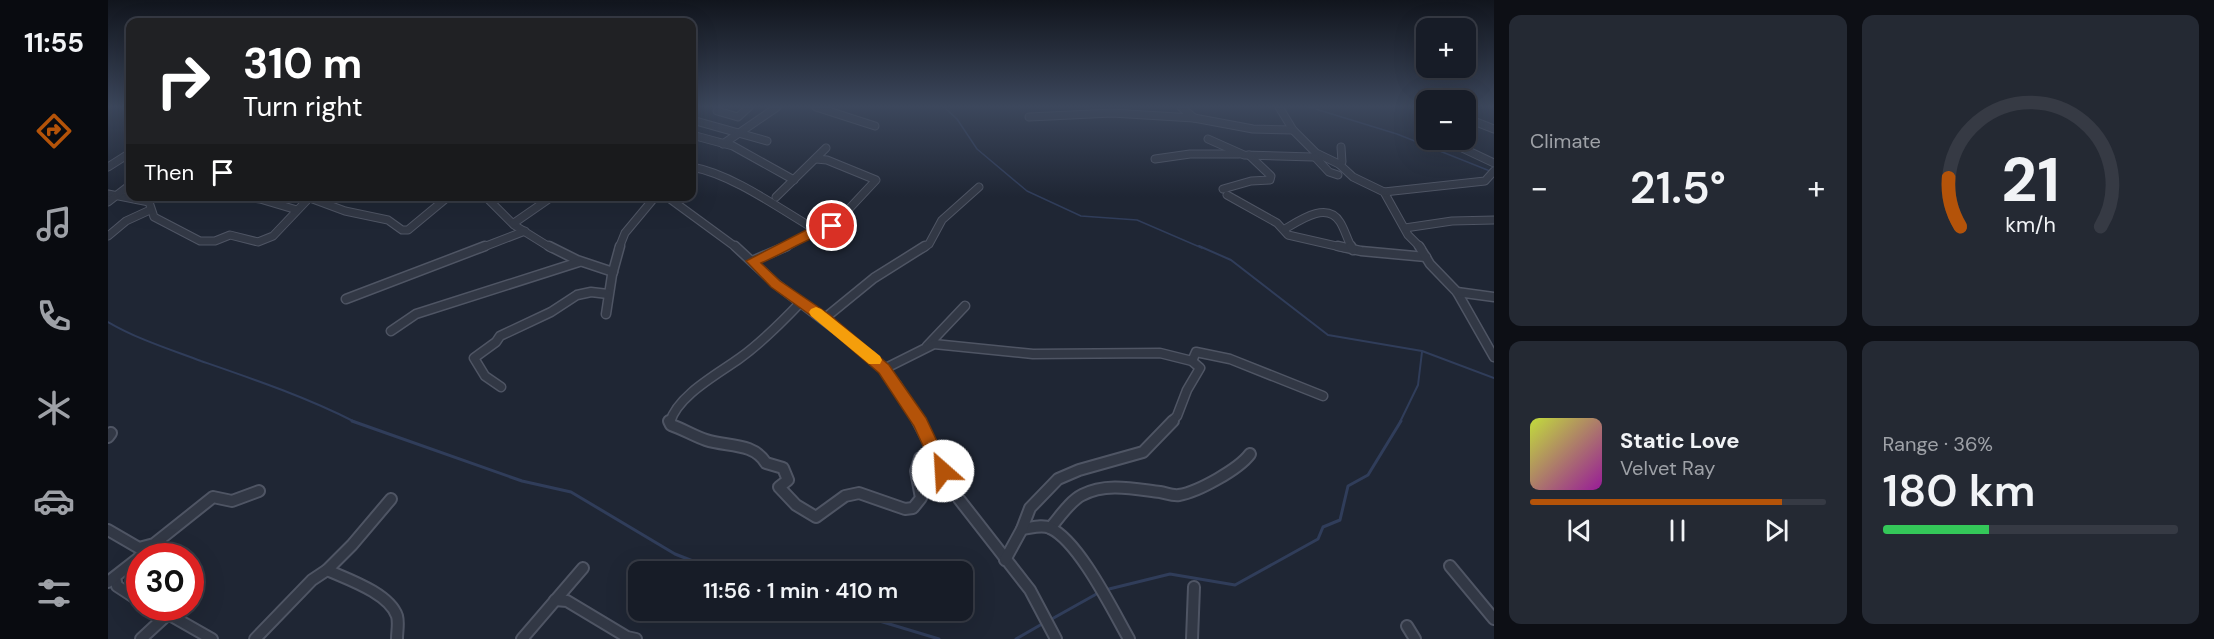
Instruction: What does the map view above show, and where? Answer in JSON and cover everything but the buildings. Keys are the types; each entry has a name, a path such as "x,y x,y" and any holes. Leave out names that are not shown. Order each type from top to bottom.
{"street":[{"path":"698,137 733,146 794,180"},
{"path":"723,144 733,137"},
{"path":"752,137 767,141"},
{"path":"1299,137 1329,172 1338,175"},
{"path":"1208,139 1239,154"},
{"path":"1339,164 1342,162 1341,147"},
{"path":"776,197 826,148"},
{"path":"1461,150 1494,163"},
{"path":"1155,159 1190,154 1317,156 1339,164 1353,177 1384,192 1430,264 1457,292 1494,357"},
{"path":"1249,155 1271,176 1270,180 1251,182 1225,192 1285,229 1288,235 1353,250 1426,256"},
{"path":"108,167 126,156"},
{"path":"752,261 782,249 816,230 832,226 876,180 827,160 816,159"},
{"path":"696,168 727,179 816,230"},
{"path":"1384,192 1422,186 1485,181 1494,171"},
{"path":"110,197 126,187"},
{"path":"825,318 874,278 929,244 942,220 979,187"},
{"path":"110,197 126,199"},
{"path":"141,201 149,202 154,217 200,241 215,241 230,235 258,242 273,236 306,201"},
{"path":"267,201 297,210"},
{"path":"320,201 345,211 388,220 402,230 408,230 443,201"},
{"path":"489,201 494,208 525,231 579,262 613,272"},
{"path":"514,223 546,201"},
{"path":"606,314 613,264 624,237 652,201"},
{"path":"672,201 729,241 776,284 825,318 884,369 920,422 951,488 1005,560 1029,587 1050,621 1056,639"},
{"path":"108,236 126,221 150,210"},
{"path":"1285,229 1310,216 1330,213 1336,217 1353,250"},
{"path":"1405,228 1452,221 1494,219"},
{"path":"346,299 525,231"},
{"path":"391,331 416,314 579,262"},
{"path":"501,387 492,384 479,369 474,358 496,342 500,336 551,312 577,295 591,292 608,294"},
{"path":"1457,292 1494,297"},
{"path":"801,302 782,323 740,358 702,382 674,413 669,421 671,425 705,440 750,449 761,455 766,463 783,468 788,480 779,487 782,493 800,505 804,512 816,518 824,514 846,494 851,493 859,493 905,509 914,508 921,498 916,465 920,458 935,454"},
{"path":"884,369 927,346 965,306"},
{"path":"927,346 946,344 986,351 1033,354 1160,353 1192,361 1200,368 1187,390 1177,416 1143,452 1079,470 1058,479 1035,500 1005,560"},
{"path":"1192,361 1197,352 1215,354 1258,368 1300,389 1323,396"},
{"path":"1050,528 1081,495 1100,489 1122,487 1178,495 1219,479 1236,465 1244,462 1250,454"},
{"path":"155,543 213,497 231,501 259,491"},
{"path":"255,639 312,580 327,570 373,522 391,499"},
{"path":"1022,529 1041,526 1050,528 1061,534 1074,547 1129,639"},
{"path":"108,530 130,543"},
{"path":"1450,566 1494,619"},
{"path":"126,567 112,580 126,592"},
{"path":"522,639 583,568"},
{"path":"327,570 376,594 393,608 398,619 397,639"},
{"path":"1192,639 1194,587"},
{"path":"555,600 567,601 627,637 636,639"},
{"path":"141,639 160,621"},
{"path":"180,621 212,639"},
{"path":"1407,626 1416,639"}],"waterway":[{"path":"969,137 977,149 1027,191 1081,216 1137,220 1202,248"},
{"path":"1404,137 1490,171"},
{"path":"1199,246 1231,260 1328,335 1422,351 1494,378"},
{"path":"108,322 130,334 318,404 355,422"},
{"path":"1400,422 1418,385 1422,352"},
{"path":"352,421 522,481 571,492 675,554 693,561"},
{"path":"1105,590 1170,574 1235,585 1318,539 1323,527 1340,520 1348,486 1368,475 1401,421"},
{"path":"1050,620 1100,592"},
{"path":"879,621 939,639"},
{"path":"1016,639 1042,624"}],"slow traffic":[{"path":"816,312 875,360"}],"route":[{"path":"832,226 816,230 782,249 752,261 776,284 825,318 884,369 920,422 943,471"}]}
